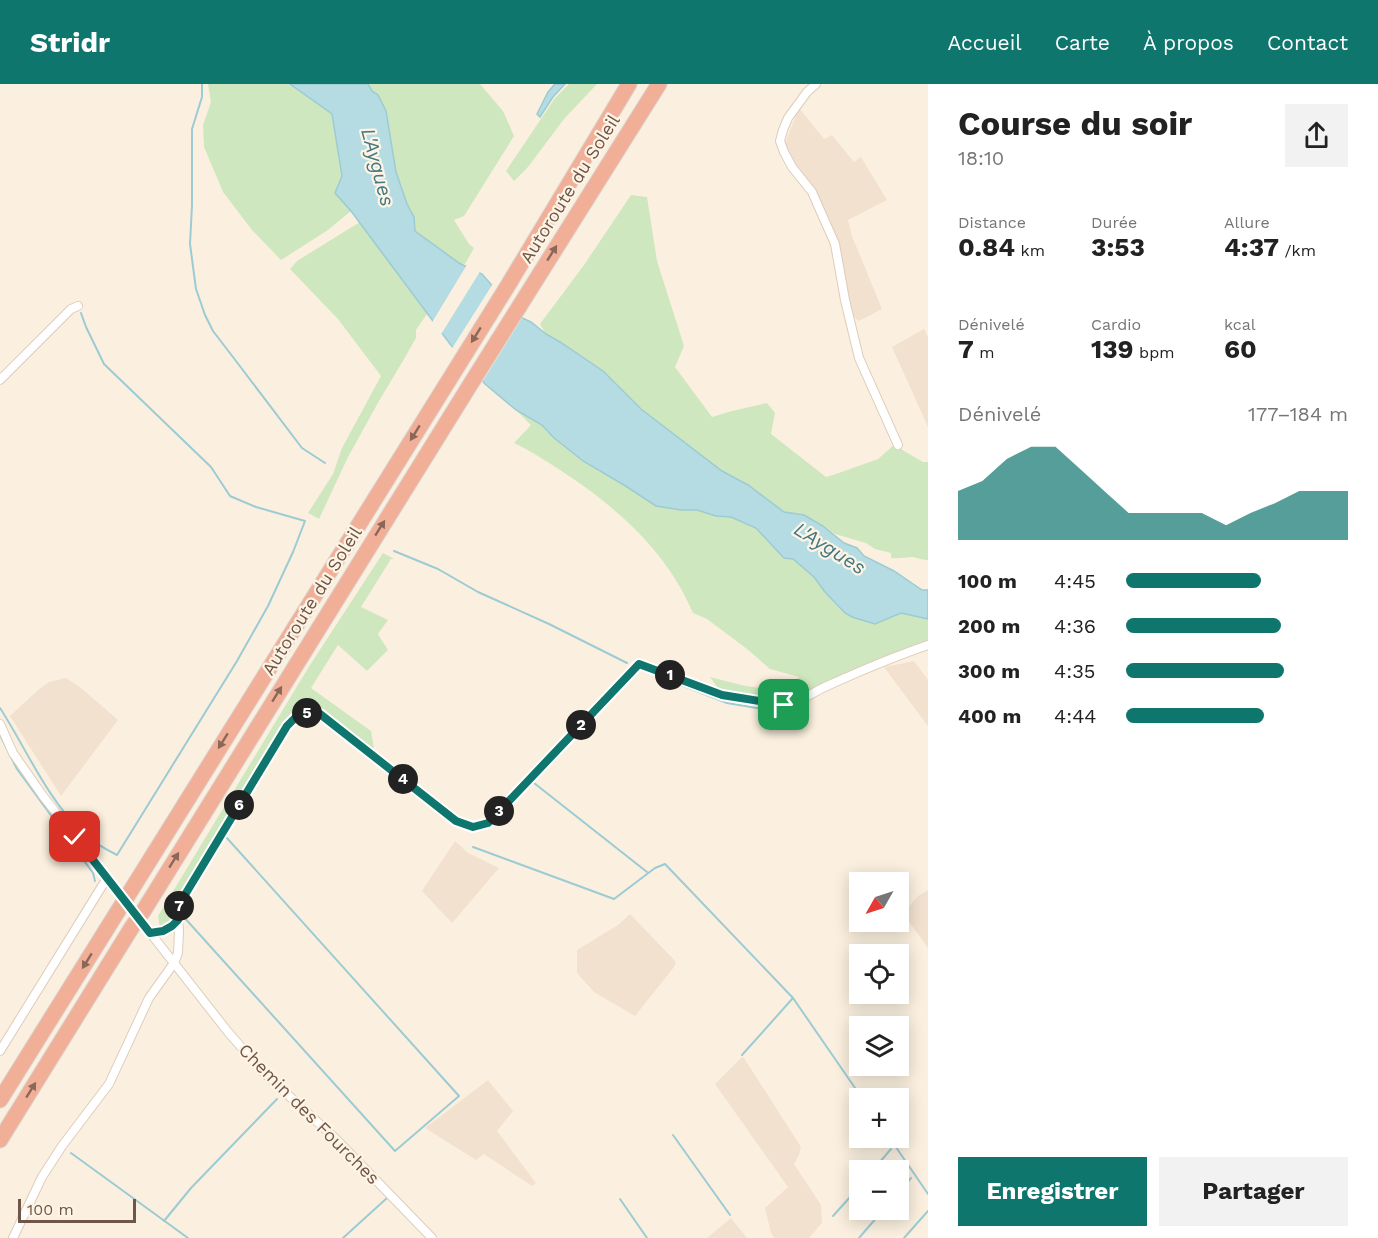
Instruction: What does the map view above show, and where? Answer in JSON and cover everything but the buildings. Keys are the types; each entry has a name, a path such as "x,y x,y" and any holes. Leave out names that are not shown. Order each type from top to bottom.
{"highway":[{"name":"Autoroute du Soleil","path":"0,1101 507,287 629,84"},
{"name":"Autoroute du Soleil","path":"0,1140 659,84"}],"street":[{"path":"816,84 792,111 780,141 792,167 812,192 836,243 845,300 859,358 898,445"},
{"path":"0,380 71,309 78,306"},
{"path":"13,1238 42,1177 62,1146 109,1084 149,998 174,963 178,952 180,903 189,886 287,726 301,712 320,714 456,821 473,827 488,823 639,664 722,695 784,705 791,704 895,656 928,645"},
{"name":"Chemin des Fourches","path":"0,724 13,753 43,796 228,1032 263,1072 338,1141 432,1238"},
{"path":"0,1052 107,878"},
{"path":"150,933 163,931 178,920"}],"shaded area":[{"path":"799,108 824,139 832,135 854,162 861,157 887,200 848,220 852,236 882,309 859,321 850,314 837,243 819,196 792,164 785,143"},
{"path":"924,329 928,337 928,427 892,347"},
{"path":"914,661 928,680 928,726 884,667"},
{"path":"66,678 118,720 61,796 10,716 49,682"},
{"path":"455,841 468,853 499,868 452,923 422,891"},
{"path":"928,890 928,948 909,921 909,906 918,896"},
{"path":"630,914 676,962 635,1016 594,992 577,973 577,950 618,925"},
{"path":"742,1057 801,1147 794,1164 821,1205 822,1223 809,1238 774,1238 765,1208 788,1187 715,1084"},
{"path":"488,1080 513,1111 497,1131 536,1183 532,1186 484,1154 476,1160 425,1128"},
{"path":"731,1218 747,1238 707,1238"}],"green space":[{"path":"208,84 290,84 332,114 342,176 336,193 351,211 328,230 281,260 252,230 223,192 204,147 203,125 211,102"},
{"path":"368,84 480,84 503,111 514,136 464,216 454,220 474,248 465,264 459,263 415,231 414,217 396,172 378,95"},
{"path":"569,84 597,84 564,119 528,167 514,181 506,171 555,98"},
{"path":"631,195 647,197 657,261 684,346 675,367 712,417 767,403 775,413 771,434 826,477 878,459 894,445 923,462 928,462 928,560 913,557 891,558 891,553 835,534 804,515 784,512 748,485 722,472 641,409 603,371 546,335 540,324 584,265"},
{"path":"360,222 427,314 416,330 416,338 348,457 319,519 308,513 333,474 342,448 381,376 338,319 290,269 297,261"},
{"path":"516,410 542,425 583,461 656,506 697,510 716,516 731,517 756,528 784,558 793,559 814,577 825,592 845,613 852,617 875,624 901,612 928,619 928,641 885,656 784,701 720,691 710,677 756,688 768,688 790,684 799,677 770,669 707,619 693,613 670,572 656,553 624,519 569,476 514,443 531,425"},
{"path":"383,553 394,559 391,559 361,607 388,620 378,634 388,650 367,671 338,645 311,688 371,731 374,749 317,707 300,704 287,718 173,906 168,924 160,928 158,916 310,665"}],"water":[{"name":"L'Aygues","path":"290,84 368,84 378,95 386,111 396,172 414,217 415,231 459,263 482,274 520,317 531,322 603,371 641,409 722,471 748,485 784,512 804,515 823,526 844,543 857,548 864,556 894,571 922,590 928,590 928,619 901,613 875,624 852,617 845,613 825,592 814,577 793,559 784,558 756,528 731,517 716,516 697,510 656,506 583,461 542,425 516,410 485,384 450,344 351,211 335,193 342,176 332,114"},
{"path":"555,84 565,84 540,117 537,114 548,92"}],"pier":[{"path":"468,263 481,270 440,336 431,324"},
{"path":"494,282 524,315 481,384 451,350"}],"waterway":[{"path":"202,84 202,97 192,129 190,244 196,289 213,331 302,448 325,463"},
{"path":"0,708 47,788 69,818 90,839 117,855 237,661 268,606 305,521 256,507 230,496 211,467 104,364 81,313"},
{"path":"394,551 438,569 478,592 627,663"},
{"path":"638,668 727,703 768,710 784,708"},
{"path":"0,735 17,769 93,873 95,881"},
{"path":"534,783 647,872"},
{"path":"182,915 395,1151 459,1096 226,837"},
{"path":"473,847 614,899 655,868 665,864 793,998 855,1088"},
{"path":"742,1055 793,998"},
{"path":"164,1221 191,1188 277,1099"},
{"path":"673,1135 730,1215"},
{"path":"897,1148 928,1194"},
{"path":"882,1160 891,1149"},
{"path":"71,1153 188,1238"},
{"path":"343,1238 387,1198"},
{"path":"833,1216 849,1198"},
{"path":"620,1199 647,1238"},
{"path":"904,1238 928,1211"},
{"path":"859,1238 875,1220"}],"route":[{"path":"75,837 150,933 163,931 178,920 180,903 204,861 287,726 301,712 320,714 456,821 473,827 488,823 639,664 722,695 784,705"}]}
